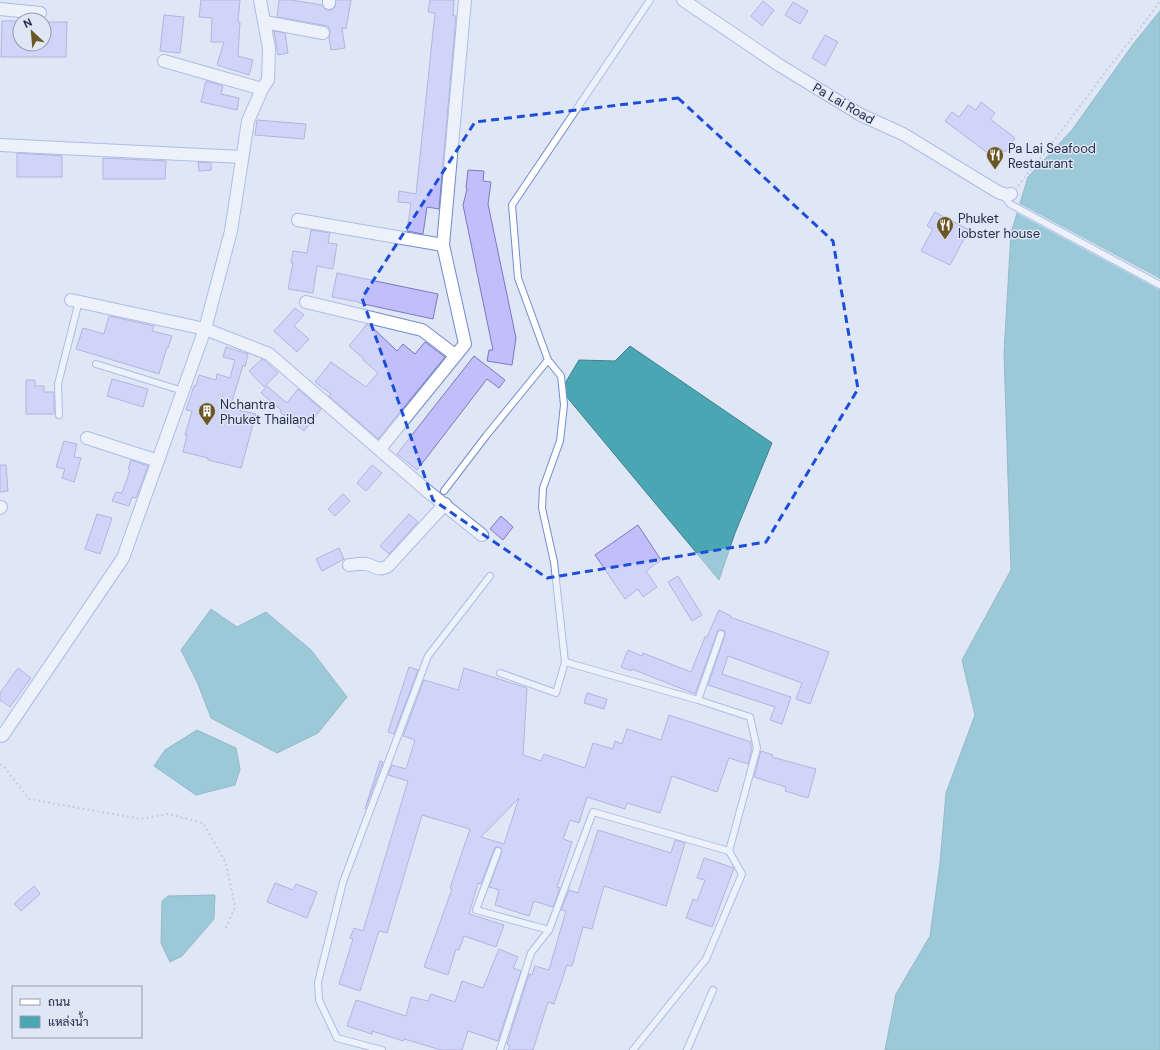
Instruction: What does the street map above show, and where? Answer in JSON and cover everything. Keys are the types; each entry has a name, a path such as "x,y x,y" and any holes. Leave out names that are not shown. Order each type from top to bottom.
{"street":[{"path":"0,736 3,735 124,558 205,329 231,231 248,121 262,89 268,80 269,48 260,0"},
{"path":"383,444 465,344 443,245 465,0"},
{"name":"Pa Lai Road","path":"684,0 779,65 861,115 903,134 1007,194"},
{"path":"0,9 30,12"},
{"path":"265,22 323,33"},
{"path":"164,61 262,89"},
{"path":"0,145 242,157"},
{"path":"298,220 443,245"},
{"path":"75,300 205,329 269,354 426,490 482,535"},
{"path":"306,302 422,330 455,356"},
{"path":"87,438 158,461"},
{"path":"349,565 365,564 378,569 388,566 445,504"}],"lane":[{"path":"500,673 556,694 565,662 554,562 542,508 544,488 560,442 564,405 561,376 548,360 518,278 512,205 650,0"},
{"path":"1007,194 1010,204 1160,285"},
{"path":"59,415 58,384 75,300"},
{"path":"444,491 486,436 548,360"},
{"path":"96,364 183,391"},
{"path":"382,1050 337,1038 319,1000 318,982 343,882 428,656 490,576"},
{"path":"698,700 721,634"},
{"path":"565,662 698,700 750,717 757,748 729,851"},
{"path":"500,1050 531,953 550,930 593,812 729,851 742,874 706,959 633,1050"},
{"path":"498,851 476,910 550,930"},
{"path":"686,1050 713,990"}],"path":[{"path":"1007,194 1062,130 1160,2"},
{"path":"0,764 5,768 29,799 141,819 168,814 203,823 226,862 235,907 226,930"}],"highlighted area":[{"path":"678,98 833,241 858,389 766,542 547,578 433,500 362,298 475,122"}],"water":[{"path":"1160,11 1160,1050 885,1050 896,994 930,936 940,863 946,793 975,715 962,660 1011,570 1004,353 1011,233 1028,177 1072,130 1134,43"},
{"path":"630,346 772,443 735,533 719,580 561,390 579,360 615,361"},
{"path":"211,609 237,627 266,612 311,650 347,697 318,733 277,753 211,718 198,684 181,650"},
{"path":"197,730 236,748 240,769 235,785 196,795 154,766 165,750"},
{"path":"215,895 214,919 182,956 170,962 161,943 162,901 168,896"}],"pier":[{"path":"1018,203 1160,279 1160,290 1015,212"}],"building":[{"path":"201,0 240,0 238,22 240,22 238,56 253,60 249,75 217,65 224,42 211,42 212,18 199,17"},
{"path":"279,0 291,0 322,5 325,9 332,10 335,7 336,0 351,0 346,29 342,28 345,48 331,50 329,37 330,31 328,26 277,17"},
{"path":"430,0 454,0 453,16 456,16 439,209 427,207 423,234 407,231 411,203 398,202 399,191 416,194 435,13 428,12"},
{"path":"763,1 774,10 762,26 751,16"},
{"path":"793,2 808,11 800,24 785,15"},
{"path":"164,15 184,17 180,53 160,51"},
{"path":"2,21 12,21 12,52 52,52 52,22 67,22 66,57 1,57"},
{"path":"274,31 285,33 288,53 278,55"},
{"path":"825,35 838,42 825,66 812,58"},
{"path":"206,81 223,86 221,94 239,98 237,110 201,102"},
{"path":"981,102 995,113 990,119 1015,138 1005,152 999,148 993,157 945,121 952,112 959,117 968,105 976,110"},
{"path":"257,120 306,124 304,139 255,135"},
{"path":"17,153 62,156 62,177 17,177"},
{"path":"103,158 166,161 165,179 103,179"},
{"path":"198,162 211,163 211,170 199,171"},
{"path":"468,170 484,171 483,181 491,182 488,204 516,338 512,365 487,361 489,350 493,350 463,205 467,189"},
{"name":"Phuket lobster house","path":"935,212 969,230 950,265 921,251 933,229 927,226"},
{"path":"311,230 330,233 328,243 337,244 333,269 317,266 313,293 288,289 293,263 291,263 293,251 307,253"},
{"path":"337,273 438,294 433,319 332,297"},
{"path":"295,308 304,315 294,326 309,339 297,352 274,331"},
{"path":"109,316 154,326 152,331 172,336 159,374 76,349 83,328 104,334"},
{"path":"367,324 397,351 403,344 415,354 425,342 445,357 378,439 329,396 331,394 315,382 331,362 366,387 378,373 349,346"},
{"path":"226,347 248,354 245,367 243,365 230,408 256,414 241,468 183,452 187,435 185,435 192,411 186,410 199,375 216,380 217,374 230,378 235,360 223,357"},
{"path":"474,356 505,380 499,388 487,379 417,470 397,454"},
{"path":"262,359 278,373 264,387 249,371"},
{"path":"112,379 148,389 143,407 107,396"},
{"path":"26,380 35,380 35,386 44,386 44,392 54,392 54,414 26,414"},
{"path":"267,386 287,403 298,389 321,409 304,431 280,412 281,410 261,393"},
{"path":"64,441 77,444 74,457 81,458 74,482 62,478 65,469 56,467"},
{"path":"131,460 148,466 136,498 132,497 129,506 112,501 116,492 122,493 130,470 128,469"},
{"path":"0,465 6,465 8,491 0,492"},
{"path":"372,465 382,473 366,491 357,483"},
{"path":"343,494 350,501 335,516 328,509"},
{"path":"97,514 112,518 100,554 85,549"},
{"path":"409,514 418,522 389,554 380,546"},
{"path":"501,516 513,527 503,540 490,529"},
{"path":"638,525 661,560 646,571 657,587 643,597 638,589 625,599 595,555"},
{"path":"339,548 344,559 322,571 316,559"},
{"path":"678,576 702,615 692,621 668,582"},
{"path":"719,610 731,616 730,617 829,652 810,704 796,699 802,683 728,656 722,674 791,697 782,724 770,720 775,707 708,685 725,635 725,631 722,630 718,630 695,694 632,669 631,671 621,667 628,650 642,656 643,653 691,672 705,637 707,637"},
{"path":"409,667 418,670 394,734 388,732"},
{"path":"18,668 31,678 10,707 0,700 0,693"},
{"path":"464,668 527,688 523,755 541,761 544,754 585,768 593,743 613,749 615,741 622,744 627,729 661,740 669,715 751,742 752,748 748,764 729,758 717,792 672,776 660,813 627,803 625,809 587,797 579,823 570,820 563,839 572,842 557,887 560,888 553,907 534,901 529,916 495,905 499,890 489,887 502,851 500,847 495,847 481,884 478,883 469,914 504,925 496,947 464,936 459,950 456,949 448,975 424,967 452,889 450,888 470,829 422,815 387,933 379,931 360,991 339,984 353,939 350,938 354,928 363,931 408,781 388,775 392,765 406,769 415,740 403,736 424,680 458,690","holes":["519,798 504,844 481,837"]},
{"path":"587,693 607,699 604,709 584,703"},
{"path":"761,751 773,755 772,757 816,769 808,798 785,791 786,787 754,777"},
{"path":"380,761 383,762 365,809"},
{"path":"598,830 671,853 675,840 685,843 666,906 604,886 592,929 583,927 572,966 567,965 554,1004 548,1002 533,1050 508,1050 510,1046 507,1044 529,974 532,975 535,966 549,970 566,911 561,910 569,890 578,893"},
{"path":"704,858 734,868 712,927 686,918 693,899 697,901 705,880 697,878"},
{"path":"275,883 293,890 296,884 317,892 307,918 267,902"},
{"path":"34,886 40,894 21,911 14,904"},
{"path":"499,949 518,957 513,968 521,971 498,1041 468,1031 462,1050 441,1050 404,1039 403,1041 372,1031 372,1034 347,1026 356,1000 406,1016 411,997 428,1001 431,994 455,1002 462,981 483,988"}],"place":[{"name":"Pa Lai Seafood Restaurant","path":"995,170"},
{"name":"Phuket lobster house","path":"945,240"},
{"name":"Nchantra Phuket Thailand","path":"207,426"}]}
